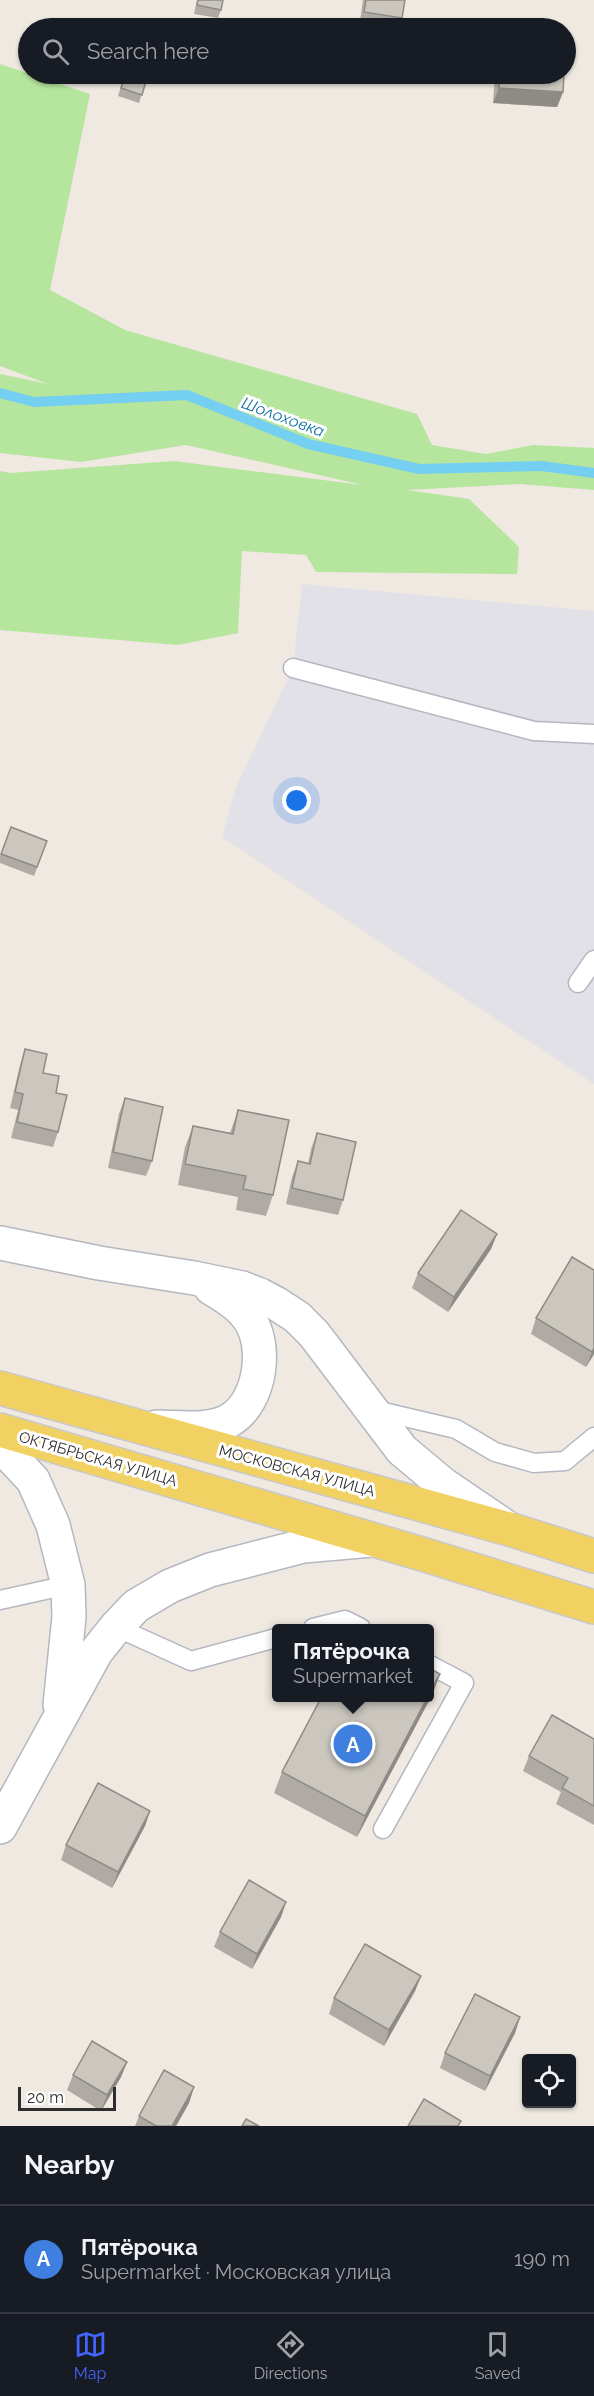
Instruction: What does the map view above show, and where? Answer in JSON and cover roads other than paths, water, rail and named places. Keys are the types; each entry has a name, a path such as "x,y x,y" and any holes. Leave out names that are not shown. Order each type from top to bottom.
{"main road":[{"name":"МОСКОВСКАЯ УЛИЦА","path":"0,1388 509,1529 594,1556"},
{"name":"ОКТЯБРЬСКАЯ УЛИЦА","path":"0,1430 374,1540"},
{"path":"374,1540 594,1607"}],"street":[{"path":"0,1243 99,1263 194,1278 260,1295 297,1317 314,1334 402,1450 421,1468 509,1529"},
{"path":"139,1427 208,1427 230,1420 246,1404 254,1387 260,1357 256,1335 248,1316 225,1297 194,1278"},
{"path":"0,1445 33,1480 53,1525 68,1586 69,1617 59,1716"},
{"path":"0,1827 96,1652 136,1606 170,1586 210,1570 303,1546 374,1540"}],"lane":[{"path":"293,668 534,731 594,734"},
{"path":"578,983 594,960"},
{"path":"373,1409 456,1429 495,1452 534,1463 565,1461 594,1437"},
{"path":"0,1600 68,1586"},
{"path":"331,1624 345,1620 352,1624"},
{"path":"116,1627 192,1661 272,1639"},
{"path":"383,1828 464,1683 434,1668"}],"waterway":[{"name":"Шолоховка","path":"0,393 34,402 187,395 308,444 419,469 542,466 594,473"}],"place":[{"name":"Пятёрочка","path":"353,1744"}]}
